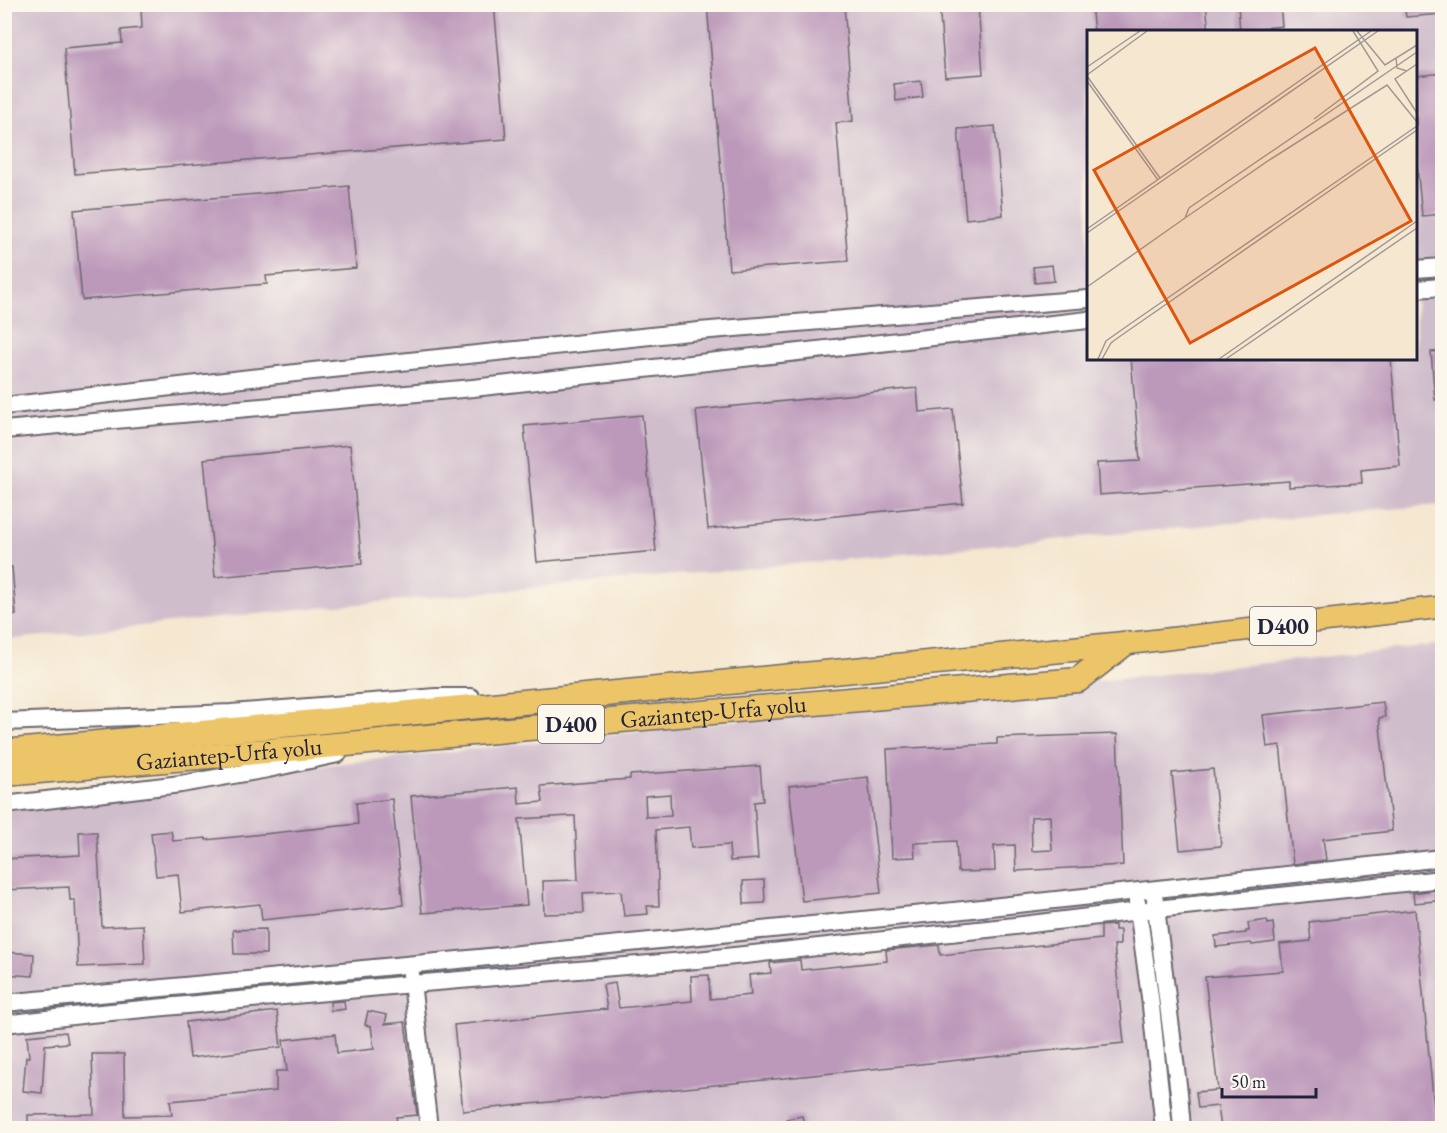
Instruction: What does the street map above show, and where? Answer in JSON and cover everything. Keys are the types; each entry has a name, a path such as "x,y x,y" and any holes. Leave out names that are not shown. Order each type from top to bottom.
{"highway":[{"name":"Gaziantep-Urfa yolu","path":"4,752 1124,644"},
{"name":"Gaziantep-Urfa yolu","path":"4,774 1078,680 1124,644"}],"main road":[{"name":"Gaziantep-Urfa yolu","path":"1124,644 1443,608"}],"street":[{"path":"1417,269 1443,267"},
{"path":"1417,289 1443,287"},
{"path":"4,406 699,331 1087,299"},
{"path":"4,430 473,388 1087,320"},
{"path":"4,723 231,712 436,697 568,698"},
{"path":"4,805 192,782 268,769 409,739"},
{"path":"4,1003 410,965 1135,892 1443,858"},
{"path":"4,1024 412,984 697,960 1443,879"},
{"path":"1153,889 1182,1128"},
{"path":"1135,892 1150,997 1164,1128"},
{"path":"410,965 429,1128"}],"shaded area":[{"path":"5,5 1442,5 1442,505 347,605 5,640"},
{"path":"1442,644 1442,1128 5,1128 4,800"}],"building":[{"path":"199,4 494,4 506,139 75,174 64,48 122,43 121,30 142,28 141,9"},
{"path":"707,4 844,4 853,121 836,123 848,261 729,270"},
{"path":"939,4 978,4 983,74 945,77"},
{"path":"1091,4 1206,4 1209,30 1094,30"},
{"path":"1238,4 1280,4 1282,26 1265,28 1265,30 1240,30"},
{"path":"1404,4 1443,4 1443,14 1406,17"},
{"path":"1443,73 1443,214 1422,216 1417,166 1417,76"},
{"path":"921,81 923,97 896,101 894,84"},
{"path":"995,126 1003,215 966,219 958,129"},
{"path":"349,186 356,268 266,276 267,284 82,300 74,210"},
{"path":"1052,265 1054,281 1035,283 1033,267"},
{"path":"1443,351 1443,399 1435,400 1431,352"},
{"path":"1131,360 1391,360 1400,466 1361,470 1362,483 1289,487 1289,481 1099,495 1097,463 1140,461"},
{"path":"917,388 919,412 953,409 963,503 708,529 696,410"},
{"path":"642,415 656,551 537,562 524,426"},
{"path":"350,445 362,564 215,577 204,459"},
{"path":"4,567 12,567 16,615 4,616"},
{"path":"1383,702 1385,717 1379,718 1392,831 1323,839 1326,860 1293,864 1280,745 1267,747 1263,715"},
{"path":"1117,734 1123,865 1016,871 1015,845 994,846 995,871 958,872 956,841 914,843 915,857 892,858 887,749 997,744 997,738","holes":["1050,816 1052,850 1032,851 1031,817"]},
{"path":"760,766 763,801 754,802 758,859 730,861 729,845 691,848 689,827 656,830 659,906 647,906 648,914 624,916 621,891 583,893 584,913 544,914 543,881 578,880 575,816 519,819 527,905 422,913 411,796 518,787 519,804 543,802 541,786 630,779 630,775","holes":["670,794 671,816 646,817 645,796"]},
{"path":"1213,769 1221,846 1180,850 1172,773"},
{"path":"868,777 881,893 802,901 789,786"},
{"path":"392,799 403,905 262,920 260,904 182,912 178,874 156,876 151,833 171,831 173,841 206,838 206,840 358,824 356,803"},
{"path":"79,832 97,832 102,927 143,925 145,964 78,967 75,900 70,900 69,887 4,890 4,859 80,855"},
{"path":"764,880 765,903 744,904 743,881"},
{"path":"1435,890 1436,901 1414,903 1413,893"},
{"path":"1415,910 1436,1128 1221,1128 1218,1106 1198,1108 1196,1092 1218,1090 1205,977 1283,971 1280,944 1311,941 1309,922"},
{"path":"1267,920 1268,924 1273,923 1275,942 1216,947 1215,936 1246,933 1249,931 1248,923"},
{"path":"1115,925 1115,930 1120,930 1120,945 1114,945 1124,1043 463,1111 454,1025 607,1009 603,985 615,983 619,1008 692,1001 691,976 709,975 710,999 751,995 749,975 771,973 770,963 800,960 801,970 887,961 886,950 939,945 940,955 1101,939 1101,926"},
{"path":"266,929 266,954 234,954 233,930"},
{"path":"4,952 34,954 33,976 4,974"},
{"path":"344,1001 345,1009 331,1011 330,1002"},
{"path":"277,1011 281,1047 190,1058 186,1022"},
{"path":"368,1011 387,1015 385,1024 405,1022 417,1115 396,1117 398,1128 28,1128 28,1115 94,1114 92,1054 124,1054 125,1116 172,1115 170,1101 276,1091 276,1071 287,1071 283,1040 335,1034 337,1053 374,1049 371,1026 365,1025"},
{"path":"66,1032 68,1043 45,1045 42,1093 23,1091 26,1057 29,1057 27,1036"},
{"path":"802,1116 804,1125 788,1128 786,1119"}]}
